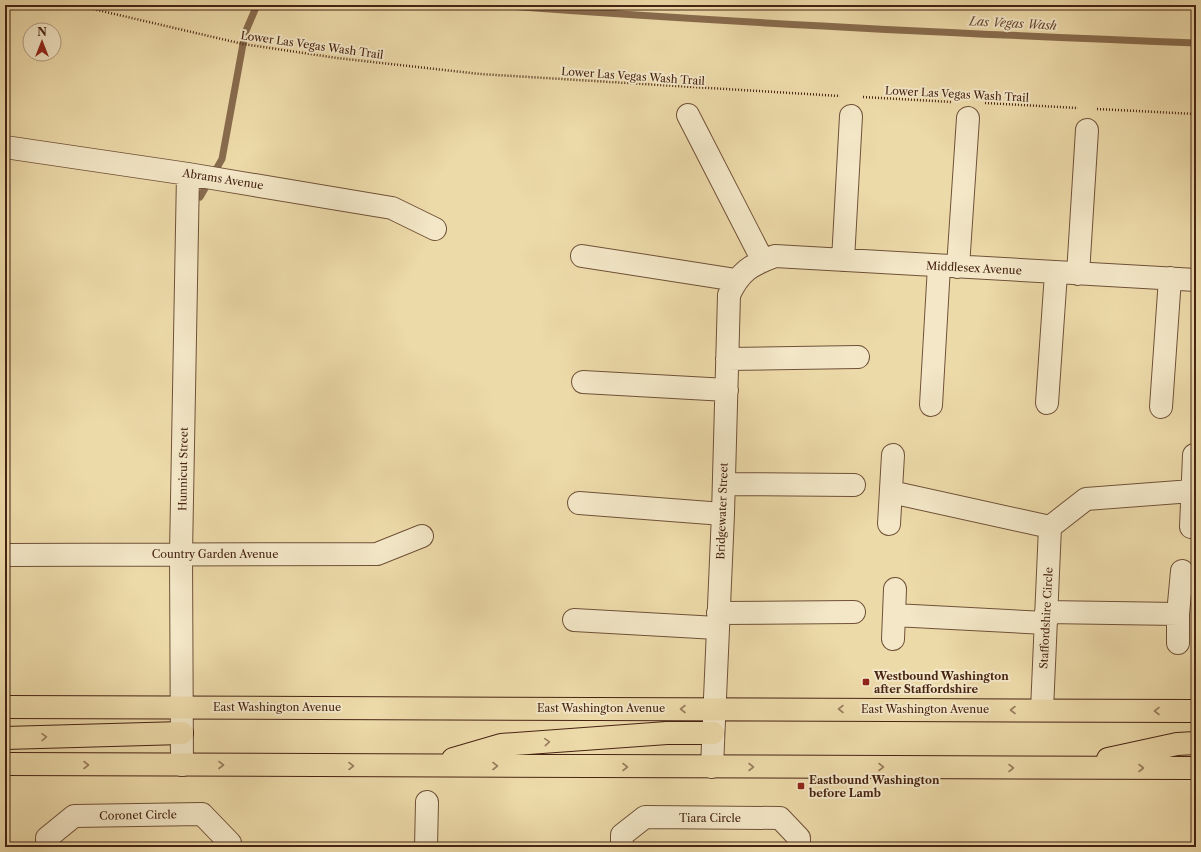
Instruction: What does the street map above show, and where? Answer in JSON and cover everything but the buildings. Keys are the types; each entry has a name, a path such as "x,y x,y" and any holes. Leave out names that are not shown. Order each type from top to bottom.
{"main road":[{"name":"East Washington Avenue","path":"5,707 1196,711"},
{"path":"5,738 182,733"},
{"path":"426,766 501,745 667,733 713,733"},
{"path":"1066,768 1177,744 1196,743"},
{"path":"5,764 1196,768"}],"street":[{"path":"843,260 851,103"},
{"path":"930,405 970,108"},
{"path":"688,115 758,263"},
{"path":"1078,274 1087,130"},
{"name":"Abrams Avenue","path":"5,147 188,174 392,208 435,229"},
{"name":"Hunnicut Street","path":"182,765 181,554 188,174"},
{"path":"582,256 736,280"},
{"name":"Middlesex Avenue","path":"758,263 775,256 1196,280"},
{"name":"Bridgewater Street","path":"712,767 723,514 729,295 736,280 758,263"},
{"path":"1196,270 1196,280"},
{"path":"1047,403 1056,273"},
{"path":"1161,407 1170,278"},
{"path":"727,359 858,358"},
{"path":"583,382 726,390"},
{"path":"889,524 893,455"},
{"path":"1191,527 1194,455"},
{"path":"724,484 854,485"},
{"path":"891,492 1050,527 1086,499 1192,491"},
{"path":"579,503 723,514"},
{"name":"Staffordshire Circle","path":"1042,710 1050,527"},
{"name":"Country Garden Avenue","path":"5,555 378,554 422,536"},
{"path":"1178,643 1178,614 1182,571"},
{"path":"893,639 895,590"},
{"path":"574,620 718,621 854,612"},
{"path":"894,615 1046,617 1178,614"},
{"path":"426,802 426,847"},
{"name":"Coronet Circle","path":"47,847 47,838 74,816 202,814 230,843 230,847"},
{"name":"Tiara Circle","path":"622,847 622,835 645,817 653,817 780,818 799,838 799,847"}],"path":[{"name":"Lower Las Vegas Wash Trail","path":"76,5 250,45 338,58 480,74 851,103 970,108 1085,109"},
{"path":"1093,109 1196,114"}],"waterway":[{"path":"200,197 222,159 245,33 257,5"},
{"name":"Las Vegas Wash","path":"494,5 845,27 1196,43"}],"place":[{"name":"Westbound Washington after Staffordshire","path":"866,682"},
{"name":"Eastbound Washington before Lamb","path":"801,786"}]}
